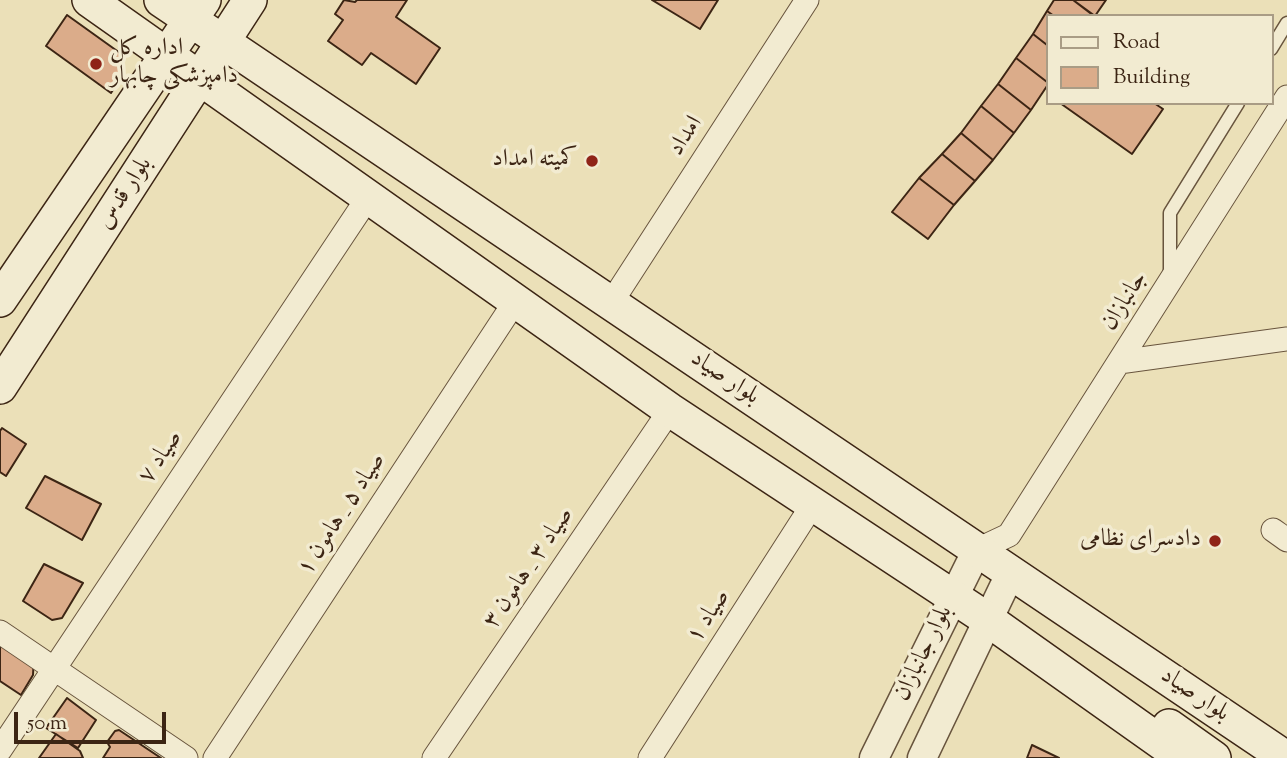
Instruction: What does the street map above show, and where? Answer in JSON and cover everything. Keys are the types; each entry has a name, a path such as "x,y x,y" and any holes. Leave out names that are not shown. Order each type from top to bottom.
{"main road":[{"path":"89,0 670,410 987,619 1184,758"},
{"name":"بلوار صیاد","path":"162,0 198,10 223,40 1286,758"},
{"name":"بلوار قدس","path":"0,387 157,148 250,0"},
{"name":"بلوار قدس","path":"0,300 198,10"},
{"path":"1129,652 1188,712 1255,758"},
{"path":"1090,692 1163,722 1214,758"}],"street":[{"name":"امداد","path":"611,303 807,0"},
{"name":"جانبازان","path":"1009,535 1287,97"},
{"name":"صیاد ۷","path":"0,750 369,196"},
{"name":"صیاد ۵ _ هامون ۱","path":"215,758 516,300"},
{"path":"1119,362 1287,339"},
{"name":"صیاد ۳ _ هامون ۳","path":"434,758 670,410"},
{"name":"صیاد ۱","path":"650,758 813,504"},
{"path":"977,550 1009,535 1011,572"},
{"name":"بلوار جانبازان","path":"874,758 977,550"},
{"name":"بلوار جانبازان","path":"922,758 1011,572"},
{"path":"0,632 186,758"}],"lane":[{"path":"1273,45 1287,23"},
{"path":"1170,281 1170,213 1236,105"}],"building":[{"path":"344,0 407,0 396,17 440,48 416,84 371,53 362,65 328,41 343,20 335,14"},
{"path":"652,0 718,0 700,29"},
{"path":"1054,0 1073,0 1091,14 1051,14 1047,11"},
{"path":"1073,0 1106,0 1096,14 1092,14"},
{"path":"1047,11 1051,14 1046,14 1046,44 1033,34"},
{"name":"اداره کل دامپزشکی چابهار","path":"67,15 120,53 123,74 111,93 46,46"},
{"path":"1033,34 1046,44 1046,81 1016,58"},
{"path":"1016,58 1046,81 1046,88 1031,110 998,84"},
{"path":"998,84 1031,110 1014,133 981,106"},
{"path":"1063,105 1157,105 1163,109 1132,154"},
{"path":"981,106 1014,133 993,160 961,133"},
{"path":"961,133 993,160 975,181 942,154"},
{"path":"942,154 975,181 954,205 919,178"},
{"path":"919,178 954,205 928,239 892,212"},
{"path":"2,428 26,444 6,476 0,472"},
{"path":"45,476 101,504 82,540 26,508"},
{"path":"44,564 83,583 62,618 52,620 23,601"},
{"path":"0,633 34,656 33,675 21,695 0,681"},
{"path":"67,698 96,720 78,748 46,728"},
{"path":"119,730 161,758 103,758 110,747 107,742 115,731"},
{"path":"56,734 80,751 83,758 39,758"},
{"path":"1032,745 1059,758 1027,758"}],"place":[{"name":"اداره کل دامپزشکی چابهار","path":"96,64"},
{"name":"کمیته امداد","path":"592,161"},
{"name":"دادسرای نظامی","path":"1215,541"}]}
